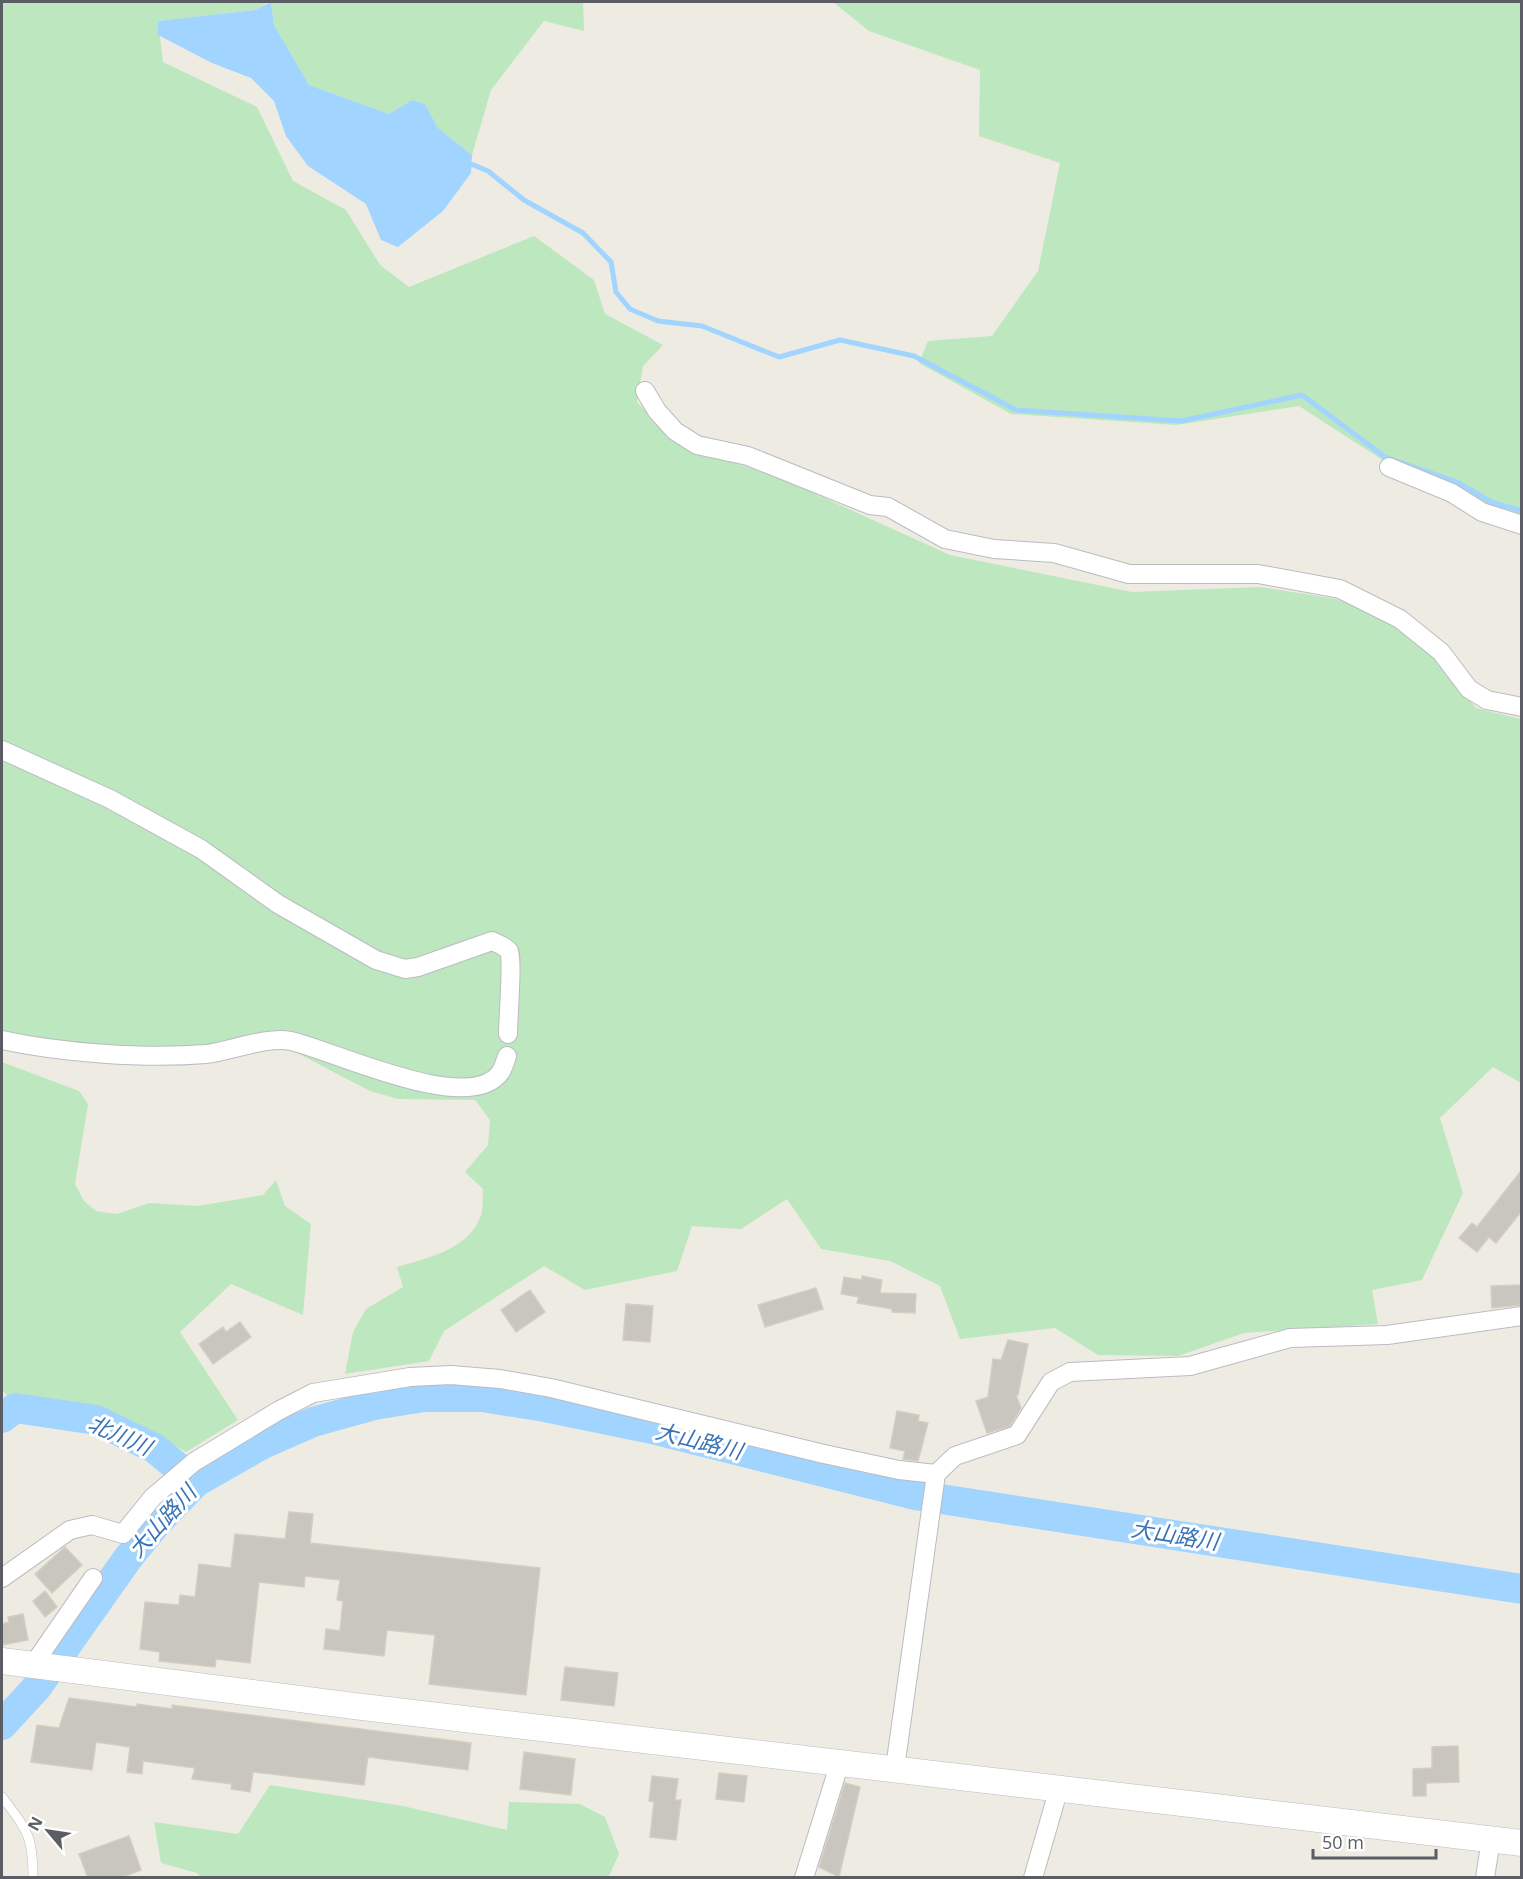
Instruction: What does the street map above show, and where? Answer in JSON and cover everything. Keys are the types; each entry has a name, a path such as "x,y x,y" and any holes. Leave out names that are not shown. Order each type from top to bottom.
{"street":[{"path":"645,391 657,411 675,431 697,445 748,456 870,505 888,507 945,539 994,549 1054,554 1129,574 1258,574 1340,589 1400,620 1441,652 1469,689 1487,700 1521,707"},
{"path":"1389,467 1452,493 1482,512 1521,525"},
{"path":"2,750 110,799 201,849 278,904 376,960 405,969 418,967 492,941 502,945 510,952 512,960 507,1001 508,1034"},
{"path":"2,1040 40,1048 206,1054 286,1040 399,1077 465,1087 489,1081 500,1074 507,1056"},
{"path":"895,1768 936,1479 955,1456 1017,1435 1051,1382 1070,1372 1190,1366 1290,1338 1387,1335 1521,1316"},
{"path":"2,1578 70,1530 92,1525 123,1534 153,1497 194,1462 218,1445 314,1393 410,1377 460,1376 500,1379 551,1388 936,1479"},
{"path":"33,1665 93,1578"},
{"path":"2,1661 354,1706 1521,1843"},
{"path":"804,1878 840,1762"},
{"path":"1033,1878 1059,1788"},
{"path":"1485,1878 1491,1839"}],"lane":[{"path":"2,1797 25,1827 33,1848 33,1878"}],"green space":[{"path":"2,2 269,2 255,10 158,21 163,62 257,107 293,181 346,210 380,265 409,287 534,236 594,280 605,314 663,345 643,366 637,402 680,445 776,476 950,555 1132,592 1260,587 1337,599 1394,625 1436,659 1476,708 1521,719 1521,1083 1493,1067 1440,1118 1463,1193 1422,1280 1372,1290 1378,1324 1244,1333 1178,1356 1098,1355 1055,1328 960,1339 940,1286 890,1261 821,1249 787,1199 741,1229 692,1226 677,1271 585,1290 544,1266 444,1331 429,1361 345,1374 353,1332 366,1309 403,1287 397,1267 433,1256 456,1245 474,1229 480,1218 483,1189 465,1172 488,1145 490,1120 475,1100 398,1099 370,1091 276,1042 185,1053 98,1047 2,1050"},
{"path":"271,2 583,2 584,31 544,21 491,90 472,155 438,128 425,104 412,100 389,114 309,85 274,25"},
{"path":"833,2 1521,2 1521,516 1486,506 1456,487 1381,459 1299,406 1176,425 1011,414 919,363 928,341 992,336 1038,271 1060,163 979,136 980,70 869,31"},
{"path":"2,1062 79,1091 88,1104 75,1184 84,1201 96,1211 117,1214 149,1203 198,1206 263,1195 276,1180 285,1206 311,1224 303,1315 231,1284 180,1332 238,1420 186,1452 141,1427 7,1395 2,1391"},
{"path":"270,1785 403,1806 507,1830 509,1802 580,1804 605,1817 619,1854 608,1878 201,1878 197,1873 161,1863 154,1822 238,1834"}],"water":[{"path":"271,2 274,25 309,85 389,114 412,100 425,104 438,128 472,155 471,173 443,211 398,247 381,240 366,204 308,166 286,136 274,101 251,78 212,63 158,35 158,21 255,10"}],"building":[{"path":"1521,1171 1521,1212 1496,1243 1489,1237 1477,1252 1459,1238 1472,1223 1477,1227"},
{"path":"862,1276 882,1280 880,1293 916,1294 915,1313 892,1312 892,1309 857,1303 859,1297 841,1294 844,1277 862,1280"},
{"path":"1521,1285 1521,1305 1492,1308 1491,1286"},
{"path":"816,1288 823,1309 765,1327 758,1305"},
{"path":"530,1290 545,1312 516,1332 501,1310"},
{"path":"626,1304 653,1306 650,1342 623,1340"},
{"path":"240,1322 251,1337 213,1364 199,1344 223,1327 226,1332"},
{"path":"1008,1340 1028,1344 1018,1395 1016,1395 1021,1408 1010,1426 987,1433 976,1401 988,1397 993,1359 1001,1360"},
{"path":"897,1411 919,1415 918,1421 928,1423 918,1461 903,1459 905,1451 890,1448"},
{"path":"289,1512 313,1514 310,1543 540,1568 526,1695 429,1684 435,1635 387,1630 384,1656 324,1649 326,1629 340,1631 343,1601 337,1600 340,1580 305,1576 304,1587 259,1582 250,1663 216,1659 215,1667 159,1661 160,1652 140,1649 145,1602 179,1605 180,1595 195,1597 199,1564 231,1568 235,1534 285,1539"},
{"path":"65,1547 82,1565 52,1593 35,1574"},
{"path":"45,1591 57,1607 45,1617 33,1601"},
{"path":"23,1614 28,1640 2,1645 2,1624 9,1622 8,1617"},
{"path":"565,1667 618,1673 614,1706 561,1700"},
{"path":"69,1698 137,1707 137,1704 172,1709 172,1705 471,1743 468,1770 368,1757 364,1785 253,1772 250,1792 231,1789 232,1784 192,1779 195,1768 143,1761 142,1774 127,1772 130,1747 96,1742 92,1770 31,1762 37,1725 59,1728"},
{"path":"1458,1746 1459,1782 1426,1783 1426,1796 1413,1796 1413,1769 1432,1768 1432,1747"},
{"path":"524,1752 575,1759 571,1795 520,1789"},
{"path":"719,1773 747,1776 744,1802 716,1799"},
{"path":"652,1776 678,1779 675,1800 681,1800 676,1840 650,1837 654,1802 649,1801"},
{"path":"845,1783 860,1787 839,1877 819,1867"},
{"path":"129,1836 141,1870 120,1878 88,1878 79,1854"}],"waterway":[{"path":"471,164 488,171 524,200 583,233 611,262 616,292 630,309 658,321 702,326 779,357 840,340 914,356 1016,410 1181,421 1302,395 1385,457 1457,482 1491,502 1522,511"},
{"name":"大山路川","path":"2,1725 37,1687 128,1558 156,1524 196,1482 263,1444 313,1422 374,1405 424,1397 482,1397 545,1407 652,1429 915,1495 1522,1589"},
{"name":"北川川","path":"2,1418 15,1408 96,1420 154,1448 196,1482"}]}
